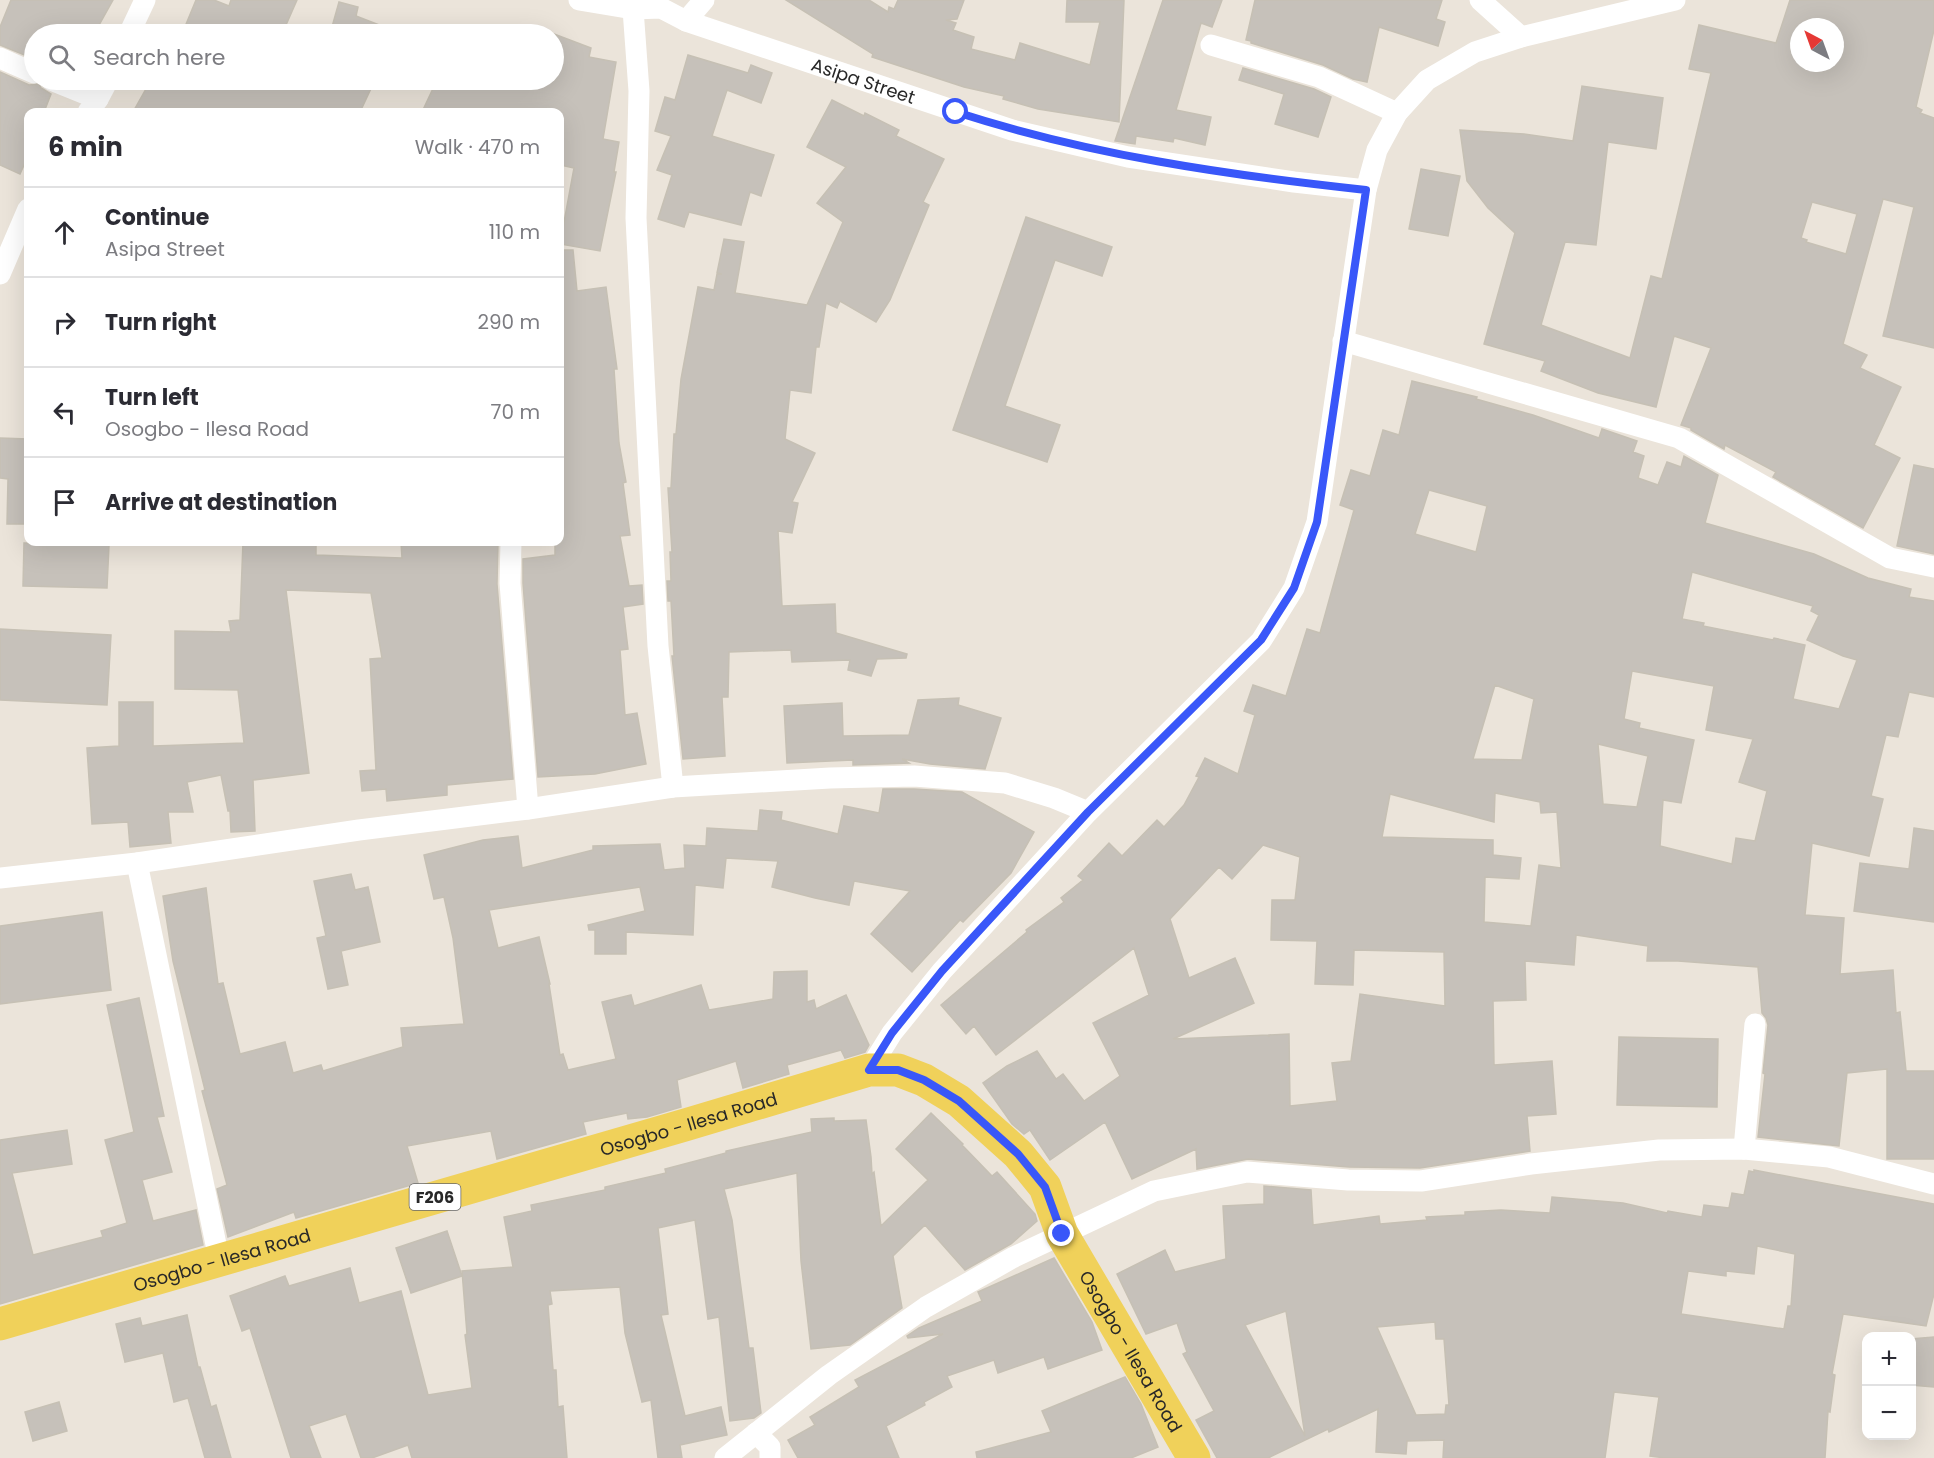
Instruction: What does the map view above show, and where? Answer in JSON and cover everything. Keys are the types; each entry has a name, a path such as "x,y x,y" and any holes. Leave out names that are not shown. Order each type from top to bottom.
{"main road":[{"name":"Osogbo - Ilesa Road","path":"0,1324 869,1070 898,1070 924,1080 959,1101 1018,1154 1045,1187 1062,1234 1194,1458"}],"street":[{"path":"134,24 145,0"},
{"name":"Asipa Street","path":"579,0 633,9 658,4 686,21 1012,130 1128,157 1294,182 1366,190"},
{"path":"686,21 704,0"},
{"path":"1480,0 1521,38"},
{"path":"869,1070 892,1033 942,971 1088,812 1261,640 1294,588 1317,522 1366,190 1377,150 1398,112 1426,80 1475,52 1521,38 1675,0"},
{"path":"633,9 639,91 636,218 647,434 658,646 673,787"},
{"path":"1211,45 1319,77 1398,112"},
{"path":"0,58 24,69"},
{"path":"67,90 93,106 102,90"},
{"path":"0,274 24,218"},
{"path":"1343,341 1680,438 1890,558 1934,567"},
{"path":"511,546 510,583 528,809"},
{"path":"0,878 137,862 673,787 830,778 914,776 1005,783 1054,798 1088,812"},
{"path":"137,862 219,1259"},
{"path":"1744,1149 1755,1024"},
{"path":"725,1458 829,1375 926,1307 1014,1257 1154,1191 1248,1173 1348,1180 1421,1181 1531,1164 1659,1150 1744,1149 1829,1157 1934,1184"},
{"path":"756,1433 770,1447 770,1458"}],"building":[{"path":"11,0 113,0 100,24 24,24 24,55 0,45 0,27"},
{"path":"196,0 214,0 229,6 231,0 297,0 286,24 186,24"},
{"path":"786,0 869,0 888,12 889,7 894,9 898,0 964,0 957,19 946,20 956,23 953,30 974,37 971,49 1015,60 1020,43 1090,65 1100,22 1066,22 1067,0 1124,0 1119,122 1038,109 1003,99 1004,96 964,87 872,57 873,54"},
{"path":"1163,0 1222,0 1212,27 1201,23 1176,110 1211,117 1205,145 1174,138 1173,142 1136,136 1135,144 1115,141"},
{"path":"1255,0 1442,0 1436,19 1445,22 1438,46 1379,27 1367,82 1246,40"},
{"path":"1790,0 1934,0 1934,30 1916,107 1922,110 1920,113 1934,118 1934,348 1883,336 1914,207 1883,199 1843,344 1867,355 1860,368 1901,387 1874,445 1900,458 1863,528 1773,477 1776,472 1725,445 1724,449 1691,428 1681,425 1711,348 1674,336 1656,407 1598,393 1541,371 1545,361 1484,344 1515,233 1488,208 1467,181 1460,130 1524,134 1573,141 1582,86 1663,98 1656,149 1608,142 1596,245 1565,242 1541,325 1630,358 1651,276 1662,279 1711,73 1689,69 1699,25 1776,43","holes":["1812,202 1857,214 1846,254 1806,242 1807,240 1801,238"]},
{"path":"339,2 358,7 356,16 377,24 333,24"},
{"path":"564,38 591,48 589,57 616,62 603,139 619,142 614,172 616,172 600,251 564,245 564,222 574,168 564,166 564,108 424,108 432,90 564,90"},
{"path":"688,55 748,73 751,65 772,73 761,103 727,90 712,136 774,155 761,196 750,192 741,225 689,212 684,227 658,219 672,175 657,170 671,136 655,131 665,97 675,100"},
{"path":"1243,68 1314,89 1331,97 1318,137 1275,124 1284,94 1239,80"},
{"path":"0,72 24,83 24,90 44,90 51,94 46,108 24,108 24,165 20,174 0,165"},
{"path":"145,90 370,90 362,108 135,108"},
{"path":"832,100 899,130 896,136 944,159 923,202 929,205 890,300 876,322 840,301 837,308 826,303 819,347 816,347 811,393 790,390 785,439 815,453 792,502 798,503 792,533 778,531 782,606 835,604 836,633 907,654 906,658 877,659 871,676 848,670 850,660 792,662 791,650 729,652 728,697 722,697 725,756 683,759 672,656 674,656 671,601 668,601 667,581 671,581 670,552 672,552 668,488 671,488 674,434 676,434 681,379 698,287 714,290 717,274 722,274 717,273 724,239 744,242 735,293 807,305 843,222 817,203 846,167 807,147"},
{"path":"1421,169 1460,176 1448,236 1409,229"},
{"path":"1026,217 1112,247 1102,276 1055,260 1005,406 1060,425 1047,462 953,430"},
{"path":"564,250 573,250 577,291 606,287 617,369 614,369 619,443 626,482 623,483 630,535 620,536 629,586 642,585 643,604 623,607 628,649 620,650 625,715 637,713 646,764 595,774 538,777 523,559 555,555 555,546 564,546"},
{"path":"1412,381 1477,397 1476,399 1533,415 1599,438 1602,429 1637,441 1633,452 1644,456 1638,478 1658,485 1667,462 1681,467 1684,456 1718,475 1705,523 1814,554 1868,578 1911,589 1909,597 1934,601 1934,697 1909,692 1898,737 1886,735 1871,796 1883,799 1869,856 1812,843 1805,915 1844,918 1840,974 1893,970 1896,1013 1900,1012 1906,1071 1934,1071 1934,1159 1887,1159 1887,1069 1847,1073 1839,1146 1758,1137 1768,1025 1762,1013 1758,967 1647,961 1648,946 1576,935 1574,965 1525,961 1526,1000 1493,1001 1494,1065 1552,1061 1556,1114 1527,1116 1530,1151 1420,1168 1349,1167 1248,1159 1197,1169 1196,1149 1132,1179 1105,1122 1050,1160 1030,1130 1024,1134 1012,1124 983,1083 1007,1066 1037,1051 1056,1079 1063,1074 1084,1101 1120,1076 1093,1023 1149,995 1134,948 996,1055 974,1026 966,1034 941,1005 1027,932 1026,930 1064,902 1061,898 1083,880 1078,876 1109,843 1122,856 1157,820 1164,827 1184,805 1199,777 1196,776 1205,758 1238,774 1255,715 1244,711 1253,685 1286,696 1307,629 1320,633 1354,510 1340,505 1351,470 1370,476 1383,430 1399,435","holes":["1429,490 1487,506 1476,552 1415,534","1692,572 1813,606 1811,611 1819,615 1807,640 1857,660 1839,709 1793,699 1805,645 1703,626 1704,623 1682,619","1632,671 1714,686 1706,730 1753,739 1739,782 1767,791 1755,841 1736,838 1732,864 1660,846 1663,800 1681,803 1694,740 1639,728 1640,723 1624,719","1495,685 1534,699 1522,760 1473,759","1598,744 1648,756 1637,807 1603,804","1495,793 1540,802 1541,813 1557,812 1561,868 1539,865 1531,926 1484,922 1485,877 1519,879 1521,858 1493,855 1493,840 1382,837 1390,794 1494,822","1263,845 1300,857 1295,900 1272,900 1271,940 1317,941 1315,984 1353,985 1354,950 1444,952 1445,1006 1360,994 1351,1061 1332,1063 1337,1101 1290,1106 1289,1034 1269,1035 1269,1037 1268,1035 1173,1039 1254,1003 1235,958 1189,978 1170,919 1219,867 1232,879"]},
{"path":"0,438 24,439 24,524 7,524 8,479 0,478"},
{"path":"1914,465 1934,469 1934,554 1897,546"},
{"path":"24,543 24,546 109,546 107,588 23,586"},
{"path":"243,546 316,546 316,555 402,558 401,546 498,546 497,584 513,779 447,785 447,795 387,801 386,789 362,791 360,771 376,770 370,659 382,658 371,593 286,590 309,773 253,780 255,831 231,832 230,811 228,811 221,775 187,782 193,812 168,812 171,843 130,847 128,822 92,824 87,748 119,746 119,702 153,702 153,746 244,743 238,690 175,689 175,631 231,632 229,621 240,620"},
{"path":"0,629 111,635 107,705 0,700"},
{"path":"959,698 958,705 1001,718 985,769 902,759 909,763 853,765 853,760 787,763 784,706 842,703 843,736 909,735 918,700"},
{"path":"883,789 962,792 1034,832 1011,873 963,922 960,920 912,972 871,934 910,891 854,881 849,905 815,898 772,887 778,861 726,858 723,888 695,885 693,935 626,932 626,954 595,954 595,930 589,930 588,925 645,911 640,887 489,910 498,948 539,937 550,984 560,1055 563,1054 568,1070 616,1059 602,1002 631,995 634,1006 701,985 709,1010 773,999 774,972 807,971 807,1002 814,1000 816,1009 846,995 869,1045 865,1052 845,1058 841,1050 787,1065 789,1074 743,1088 736,1061 677,1080 681,1107 647,1117 628,1119 627,1113 583,1122 586,1134 497,1159 491,1131 407,1146 418,1183 296,1218 294,1212 228,1237 217,1189 227,1185 202,1091 205,1090 173,961 163,896 206,888 218,984 223,983 240,1054 285,1042 293,1073 321,1065 323,1071 403,1047 401,1028 464,1024 453,938 444,897 434,899 424,855 483,840 518,836 522,868 593,850 593,846 660,844 664,870 685,868 684,845 706,846 707,828 758,831 760,810 782,812 781,820 838,834 844,806 879,813"},
{"path":"1914,828 1934,831 1934,922 1854,911 1860,863 1909,869"},
{"path":"351,874 355,890 368,887 380,942 341,951 348,985 328,989 317,938 326,936 314,881"},
{"path":"102,912 111,990 0,1004 0,926"},
{"path":"139,998 164,1116 157,1117 172,1172 142,1180 153,1221 196,1210 203,1245 0,1304 0,1140 67,1130 72,1164 12,1173 33,1255 103,1237 101,1231 127,1223 105,1140 134,1132 107,1005"},
{"path":"1619,1037 1718,1039 1717,1107 1617,1105"},
{"path":"931,1113 992,1176 997,1172 1035,1214 1037,1221 1011,1244 965,1270 925,1225 893,1256 902,1308 850,1345 811,1349 801,1261 797,1173 724,1189 732,1220 749,1348 753,1348 761,1413 754,1418 730,1421 719,1317 708,1319 695,1220 658,1228 668,1314 661,1315 685,1416 721,1407 727,1435 680,1445 682,1458 658,1458 651,1400 642,1402 625,1333 620,1287 550,1291 552,1304 548,1305 553,1370 556,1370 558,1407 563,1406 567,1458 412,1458 408,1445 372,1458 361,1458 346,1414 309,1426 321,1458 291,1458 250,1328 242,1331 230,1296 285,1276 289,1286 350,1268 359,1303 401,1291 428,1395 472,1388 465,1335 467,1334 462,1271 513,1267 504,1217 532,1211 531,1205 605,1190 605,1187 666,1173 665,1169 726,1153 726,1151 812,1132 811,1119 834,1118 834,1121 866,1120 881,1226 928,1180 896,1149"},
{"path":"1754,1170 1934,1204 1934,1294 1926,1326 1843,1314 1832,1374 1835,1375 1830,1412 1828,1411 1825,1458 1665,1458 1650,1456 1659,1397 1614,1392 1605,1458 1443,1458 1444,1440 1407,1441 1406,1454 1376,1452 1378,1409 1329,1432 1328,1429 1268,1458 1217,1458 1196,1420 1214,1411 1183,1354 1187,1352 1177,1323 1146,1334 1117,1274 1165,1250 1175,1272 1226,1259 1223,1206 1264,1204 1264,1186 1311,1190 1313,1225 1379,1216 1380,1224 1427,1220 1426,1217 1465,1215 1465,1212 1501,1210 1550,1213 1552,1197 1623,1203 1667,1213 1668,1211 1702,1217 1704,1205 1729,1208 1732,1193 1744,1195 1749,1171 1754,1172","holes":["1757,1246 1795,1254 1791,1306 1788,1306 1784,1329 1681,1314 1688,1271 1726,1276 1726,1271 1754,1274","1286,1311 1305,1436 1245,1325","1435,1322 1436,1339 1444,1339 1449,1405 1446,1405 1445,1414 1416,1415 1377,1327"]},
{"path":"447,1231 462,1276 411,1293 396,1248"},
{"path":"1054,1258 1092,1322 1102,1350 1048,1369 1044,1357 998,1373 994,1360 947,1376 952,1387 886,1426 899,1458 798,1458 788,1440 815,1425 810,1417 859,1387 855,1380 943,1334 908,1338 907,1336 919,1328 982,1301 978,1292"},
{"path":"187,1315 198,1367 200,1367 211,1407 216,1405 231,1458 205,1458 188,1398 174,1402 163,1353 125,1362 116,1324 140,1318 142,1326"},
{"path":"1934,1337 1934,1387 1916,1385 1916,1339"},
{"path":"1125,1377 1141,1404 1158,1447 1131,1458 977,1458 976,1452 1051,1432 1042,1411"},
{"path":"59,1402 67,1431 33,1441 25,1412"}],"route":[{"path":"956,112 1012,130 1128,157 1294,182 1366,190 1317,522 1294,588 1261,640 1088,812 942,971 892,1033 869,1070 898,1070 924,1080 959,1101 1018,1154 1045,1187 1062,1234"}]}
